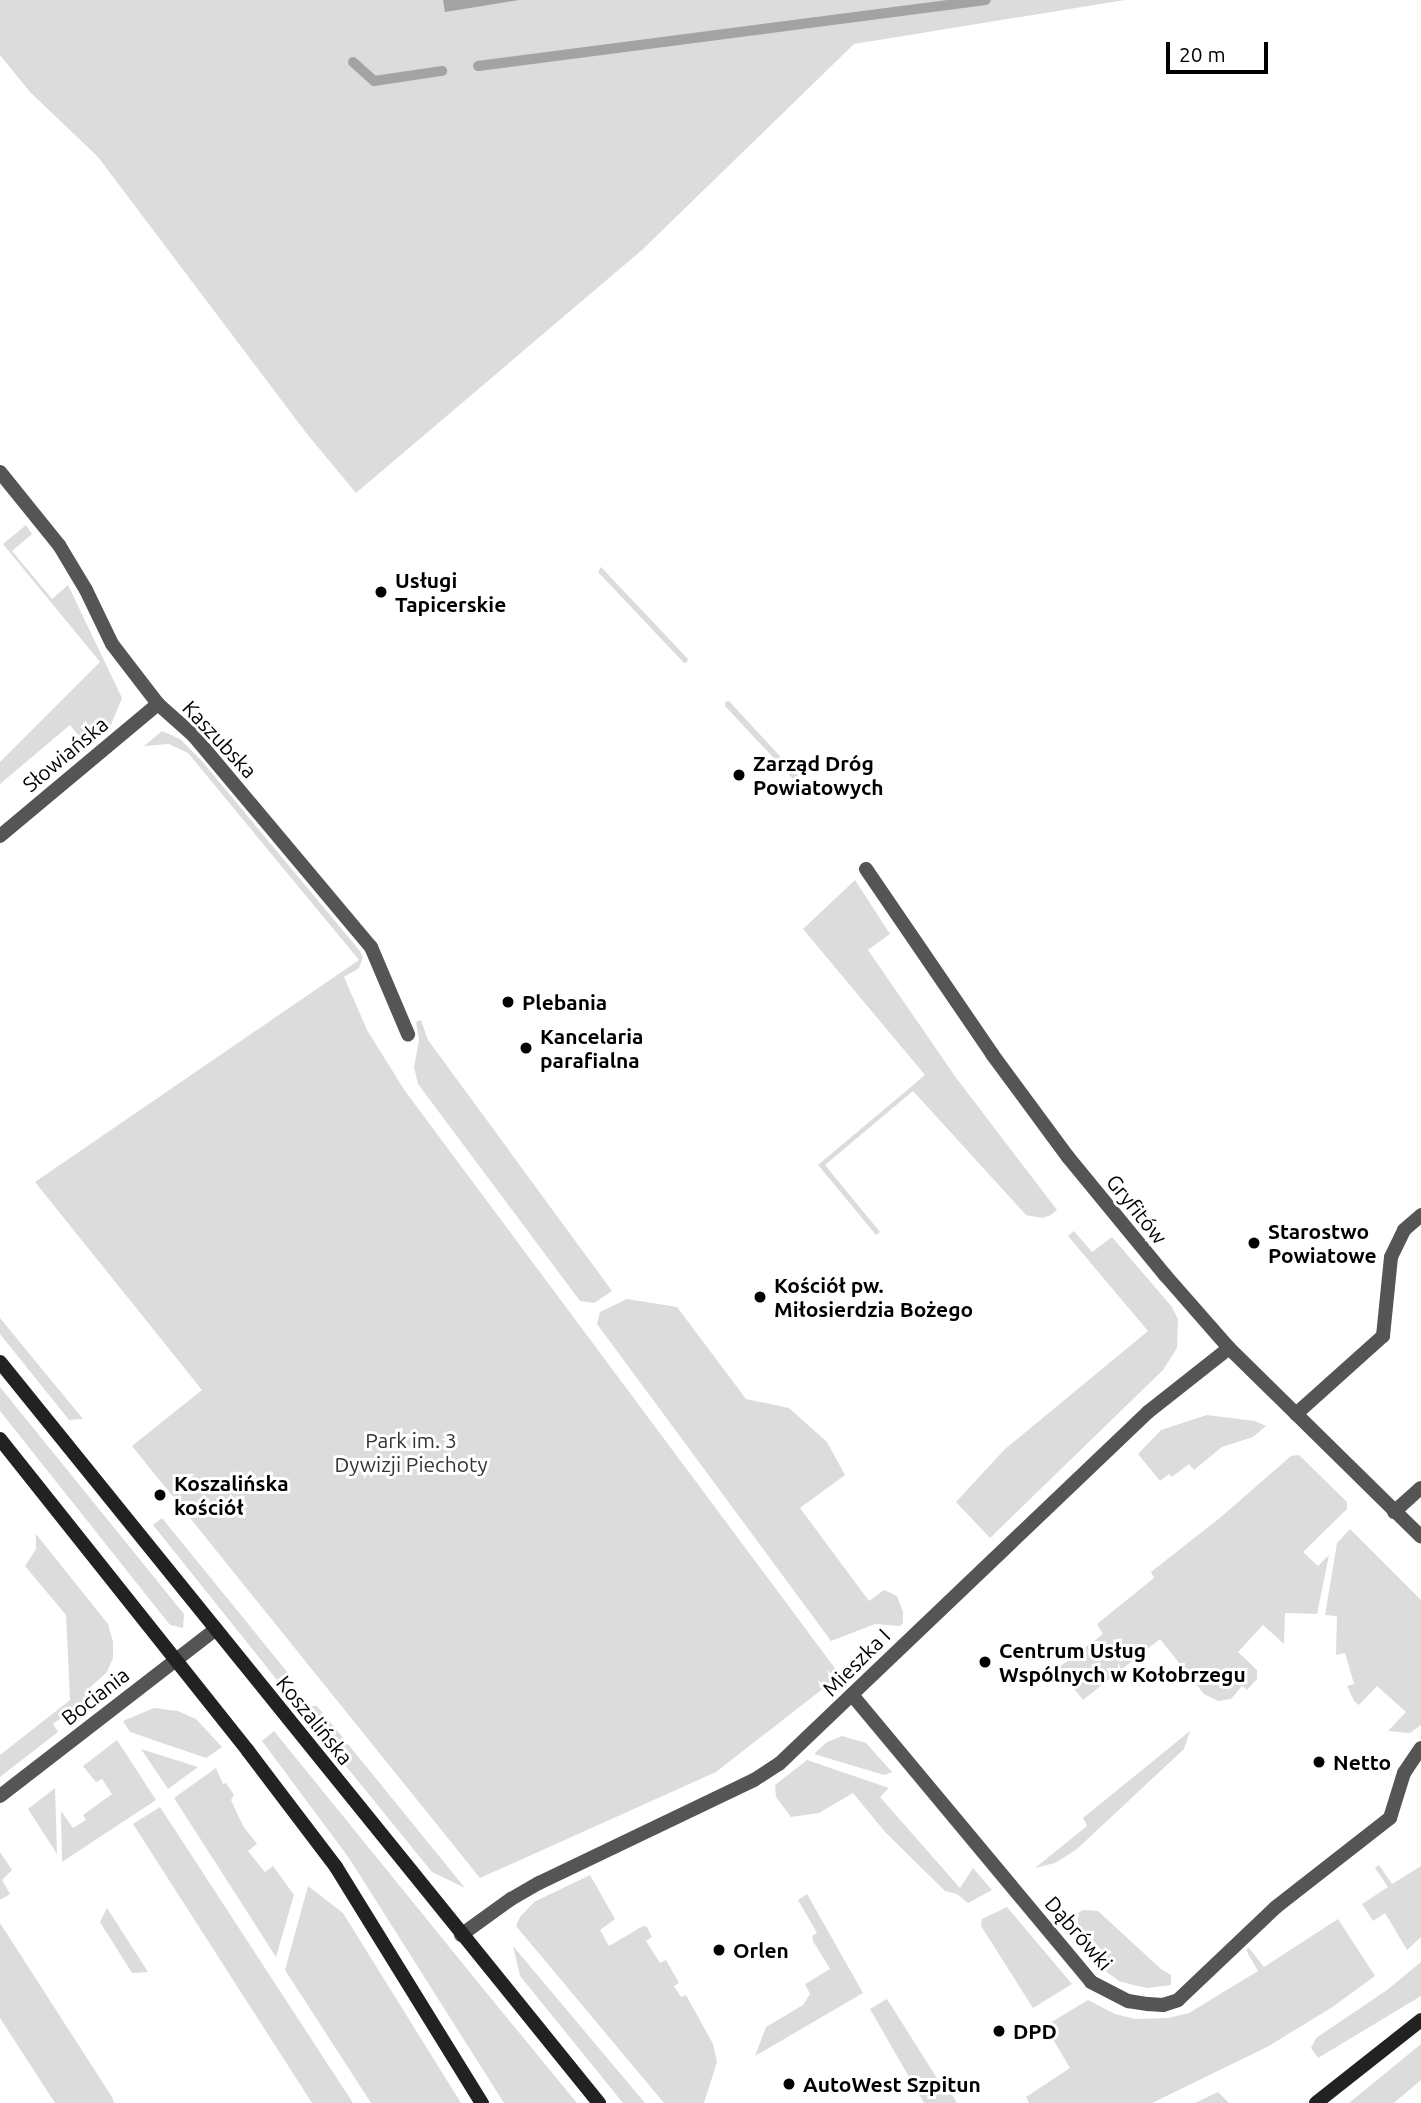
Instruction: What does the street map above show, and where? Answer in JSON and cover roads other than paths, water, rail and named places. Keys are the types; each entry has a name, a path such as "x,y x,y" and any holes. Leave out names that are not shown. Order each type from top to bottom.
{"main road":[{"name":"Koszalińska","path":"0,1362 599,2103"},
{"path":"0,1439 177,1659 335,1867 482,2103"},
{"path":"1316,2103 1421,2020"}],"street":[{"name":"Kaszubska","path":"0,472 59,545 86,590 112,644 158,704 193,735 370,947 408,1034"},
{"name":"Słowiańska","path":"0,836 158,704"},
{"name":"Gryfitów","path":"866,869 992,1054 1068,1157 1229,1348 1421,1538"},
{"path":"1296,1414 1383,1336 1391,1257 1404,1230 1421,1215"},
{"name":"Mieszka I","path":"461,1935 540,1882 754,1780 779,1764 1148,1412 1229,1348"},
{"path":"1394,1512 1421,1488"},
{"name":"Bociania","path":"0,1796 216,1629"},
{"name":"Dąbrówki","path":"853,1696 1091,1982 1128,2001 1148,2004 1163,2005 1178,2000 1276,1907 1390,1818 1404,1773 1421,1748"}],"waterway":[{"path":"478,66 986,0"},
{"path":"353,62 374,81 442,71"}],"place":[{"name":"Usługi Tapicerskie","path":"381,592"},
{"name":"Zarząd Dróg Powiatowych","path":"739,775"},
{"name":"Plebania","path":"508,1002"},
{"name":"Kancelaria parafialna","path":"526,1048"},
{"name":"Starostwo Powiatowe","path":"1254,1243"},
{"name":"Kościół pw. Miłosierdzia Bożego","path":"760,1297"},
{"name":"Koszalińska kościół","path":"160,1495"},
{"name":"Centrum Usług Wspólnych w Kołobrzegu","path":"985,1662"},
{"name":"Netto","path":"1319,1762"},
{"name":"Orlen","path":"719,1950"},
{"name":"DPD","path":"999,2031"},
{"name":"AutoWest Szpitun","path":"789,2084"}],"park label":[{"name":"Park im. 3 Dywizji Piechoty","path":"411,1452"}]}
